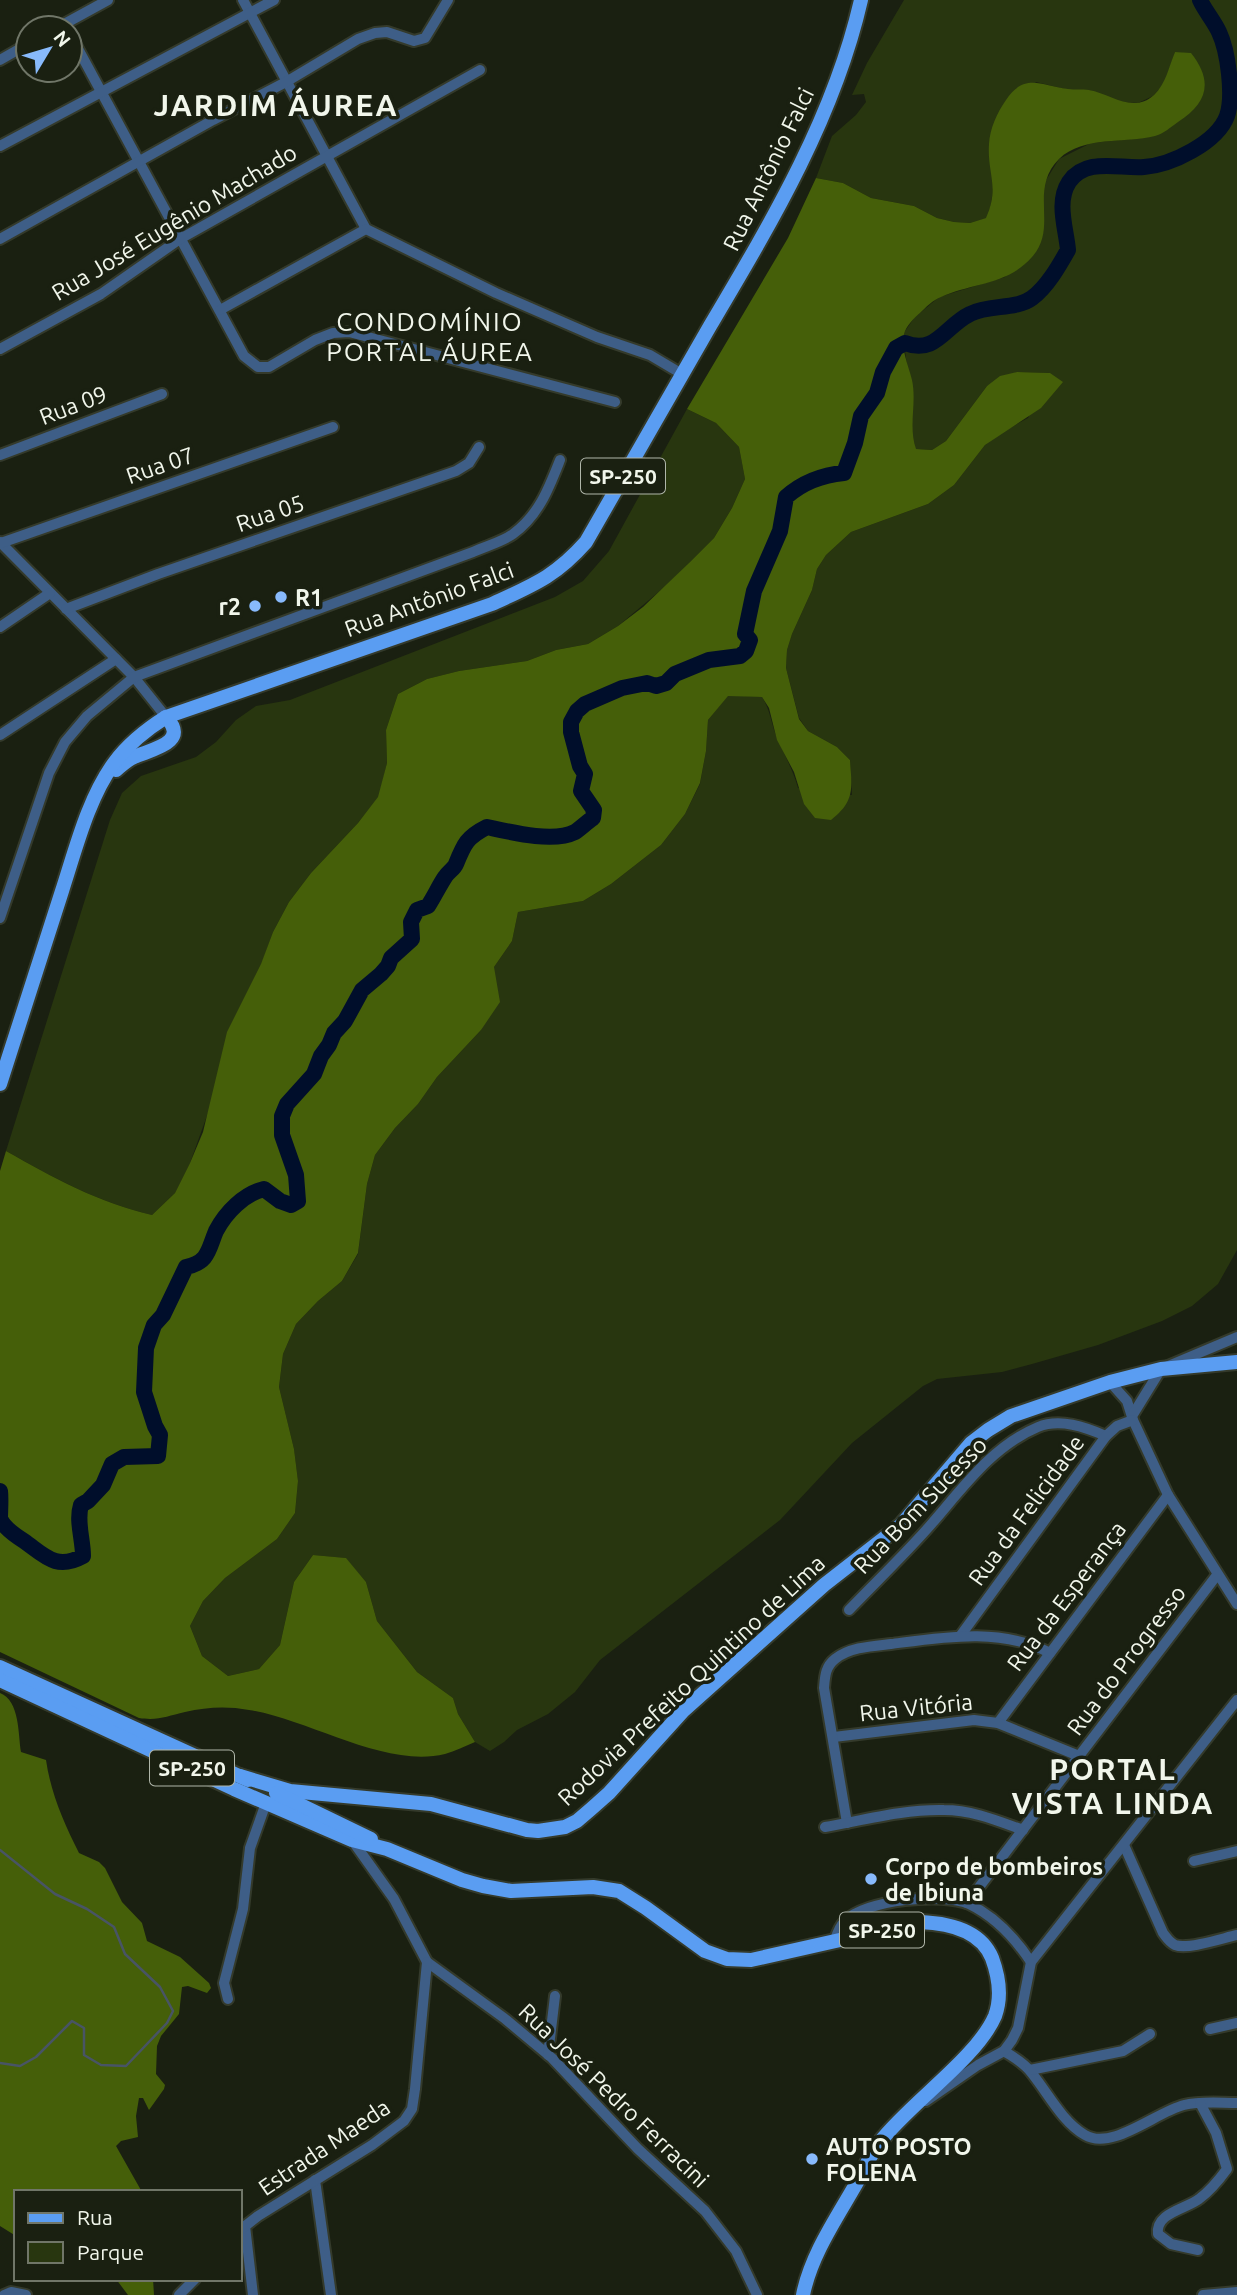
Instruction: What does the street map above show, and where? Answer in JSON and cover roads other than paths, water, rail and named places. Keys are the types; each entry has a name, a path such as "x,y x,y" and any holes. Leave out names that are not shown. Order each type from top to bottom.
{"main road":[{"name":"Rua Antônio Falci","path":"0,1084 97,793 114,762 132,743 166,717 492,604 543,580 566,565 586,542 771,224 805,157 855,29 861,0"},
{"path":"97,793 130,759 165,745 172,739 172,723 166,717"},
{"name":"Rodovia Prefeito Quintino de Lima","path":"240,1776 290,1791 431,1804 538,1831 565,1827 577,1821 609,1793 683,1711 824,1585 901,1525 971,1443 988,1430 1011,1416 1110,1382 1161,1369 1237,1362"},
{"name":"SP-250","path":"0,1667 240,1776 363,1834 387,1849"},
{"name":"SP-250","path":"0,1680 266,1803 352,1840 387,1849 462,1880 511,1891 593,1887 619,1891 705,1951 727,1959 751,1960 920,1922 941,1923 958,1928 976,1938 989,1953 996,1969 1000,1987 995,2015 987,2029 959,2062 900,2118 878,2145 821,2246 803,2295"},
{"path":"198,1771 253,1792 294,1802 340,1796"}],"street":[{"path":"84,16 108,0"},
{"path":"243,0 366,229 496,293 597,337 650,355 682,374"},
{"path":"0,146 274,0"},
{"path":"0,239 286,82 358,39 387,32 414,40 425,38 448,0"},
{"path":"84,61 244,356 258,366 270,367 324,336 349,332 615,402"},
{"name":"Rua José Eugênio Machado","path":"0,349 101,294 180,239 480,70"},
{"path":"220,310 366,229"},
{"name":"Rua 09","path":"0,455 162,394"},
{"name":"Rua 07","path":"1,542 333,427"},
{"name":"Rua 05","path":"66,609 158,574 456,471 469,463 479,447"},
{"path":"1,914 49,773 65,742 87,716 134,677 426,570 512,535 529,520 546,496 560,460"},
{"path":"1,542 134,677 166,717"},
{"path":"0,627 50,593"},
{"path":"0,735 116,659"},
{"path":"1133,1418 1161,1369 1237,1337"},
{"path":"1110,1382 1127,1401 1168,1495 1237,1604"},
{"name":"Rua da Felicidade","path":"961,1635 1106,1436 1117,1426 1133,1418"},
{"name":"Rua Bom Sucesso","path":"849,1610 926,1531 988,1461 1004,1448 1039,1427 1058,1424 1089,1428 1106,1436"},
{"name":"Rua da Esperança","path":"998,1723 1168,1495"},
{"name":"Rua do Progresso","path":"967,1903 1217,1575"},
{"path":"847,1823 824,1688 825,1673 833,1660 846,1652 865,1647 961,1635 1023,1643 1050,1653"},
{"path":"900,2118 978,2065 1004,2051 1018,2028 1031,1962 1237,1700"},
{"name":"Rua Vitória","path":"834,1737 974,1720 998,1723 1079,1756"},
{"path":"228,1999 224,1983 243,1909 250,1848 266,1803"},
{"path":"825,1827 914,1812 945,1810 976,1814 1023,1830"},
{"name":"Rua José Pedro Ferracini","path":"352,1840 394,1899 427,1962 504,2018 548,2055 638,2149 705,2211 736,2251 757,2295"},
{"path":"1124,1844 1163,1933 1170,1942 1178,1947 1237,1935"},
{"path":"1194,1861 1237,1851"},
{"path":"835,1940 844,1921 857,1912 874,1906 940,1898 967,1903 1005,1929 1031,1962"},
{"name":"Estrada Maeda","path":"242,2228 404,2121 412,2109 427,1962"},
{"path":"548,2055 555,1996"},
{"path":"1210,2029 1237,2023"},
{"path":"1030,2070 1123,2051 1150,2034"},
{"path":"1004,2051 1030,2070 1074,2126 1084,2135 1096,2140 1123,2134 1165,2111 1187,2104 1237,2104"},
{"path":"1200,2103 1216,2133 1227,2169 1237,2176"},
{"path":"1198,2250 1171,2244 1158,2234 1157,2227 1161,2220 1201,2198 1227,2169"},
{"path":"315,2180 331,2295"},
{"path":"242,2228 253,2295"},
{"path":"180,2295 193,2281"},
{"path":"4,2295 11,2292 26,2295"},
{"path":"1203,2295 1237,2292"}],"waterway":[{"path":"0,1491 0,1518 14,1534 44,1556 58,1562 83,1556 79,1524 81,1505 103,1485 112,1464 124,1457 158,1456 160,1435 144,1392 146,1348 154,1325 163,1315 186,1267 203,1258 220,1224 236,1205 249,1195 264,1189 280,1201 291,1205 298,1201 296,1175 282,1135 282,1116 287,1104 314,1074 334,1033 345,1021 362,990 381,974 391,958 412,939 411,922 417,910 428,906 445,877 455,866 467,842 487,827 531,836 555,837 575,832 593,818 594,810 581,791 585,774 580,766 571,732 571,722 585,704 622,688 647,683 656,686 666,683 675,674 709,660 740,656 746,651 750,640 745,634 754,591 780,531 786,497 813,480 844,473 861,416 877,393 883,372 896,348 905,343 916,346 933,342 970,314 1026,302 1043,288 1068,250 1062,207 1065,190 1076,174 1094,167 1144,167 1167,162 1192,151 1222,126 1227,116 1230,97 1227,62 1219,32 1200,0"},
{"path":"0,1850 55,1894 87,1909 114,1927 125,1954 160,1987 173,2011 167,2023 126,2066 101,2065 84,2055 84,2028 72,2021 36,2057 20,2066 0,2063"}],"place":[{"name":"R1","path":"281,597"},
{"name":"r2","path":"255,606"},
{"name":"Corpo de bombeiros de Ibiuna","path":"871,1879"},
{"name":"AUTO POSTO FOLENA","path":"812,2159"}],"district":[{"name":"JARDIM ÁUREA","path":"276,105"},
{"name":"CONDOMÍNIO PORTAL ÁUREA","path":"430,336"},
{"name":"PORTAL VISTA LINDA","path":"1113,1786"}]}
